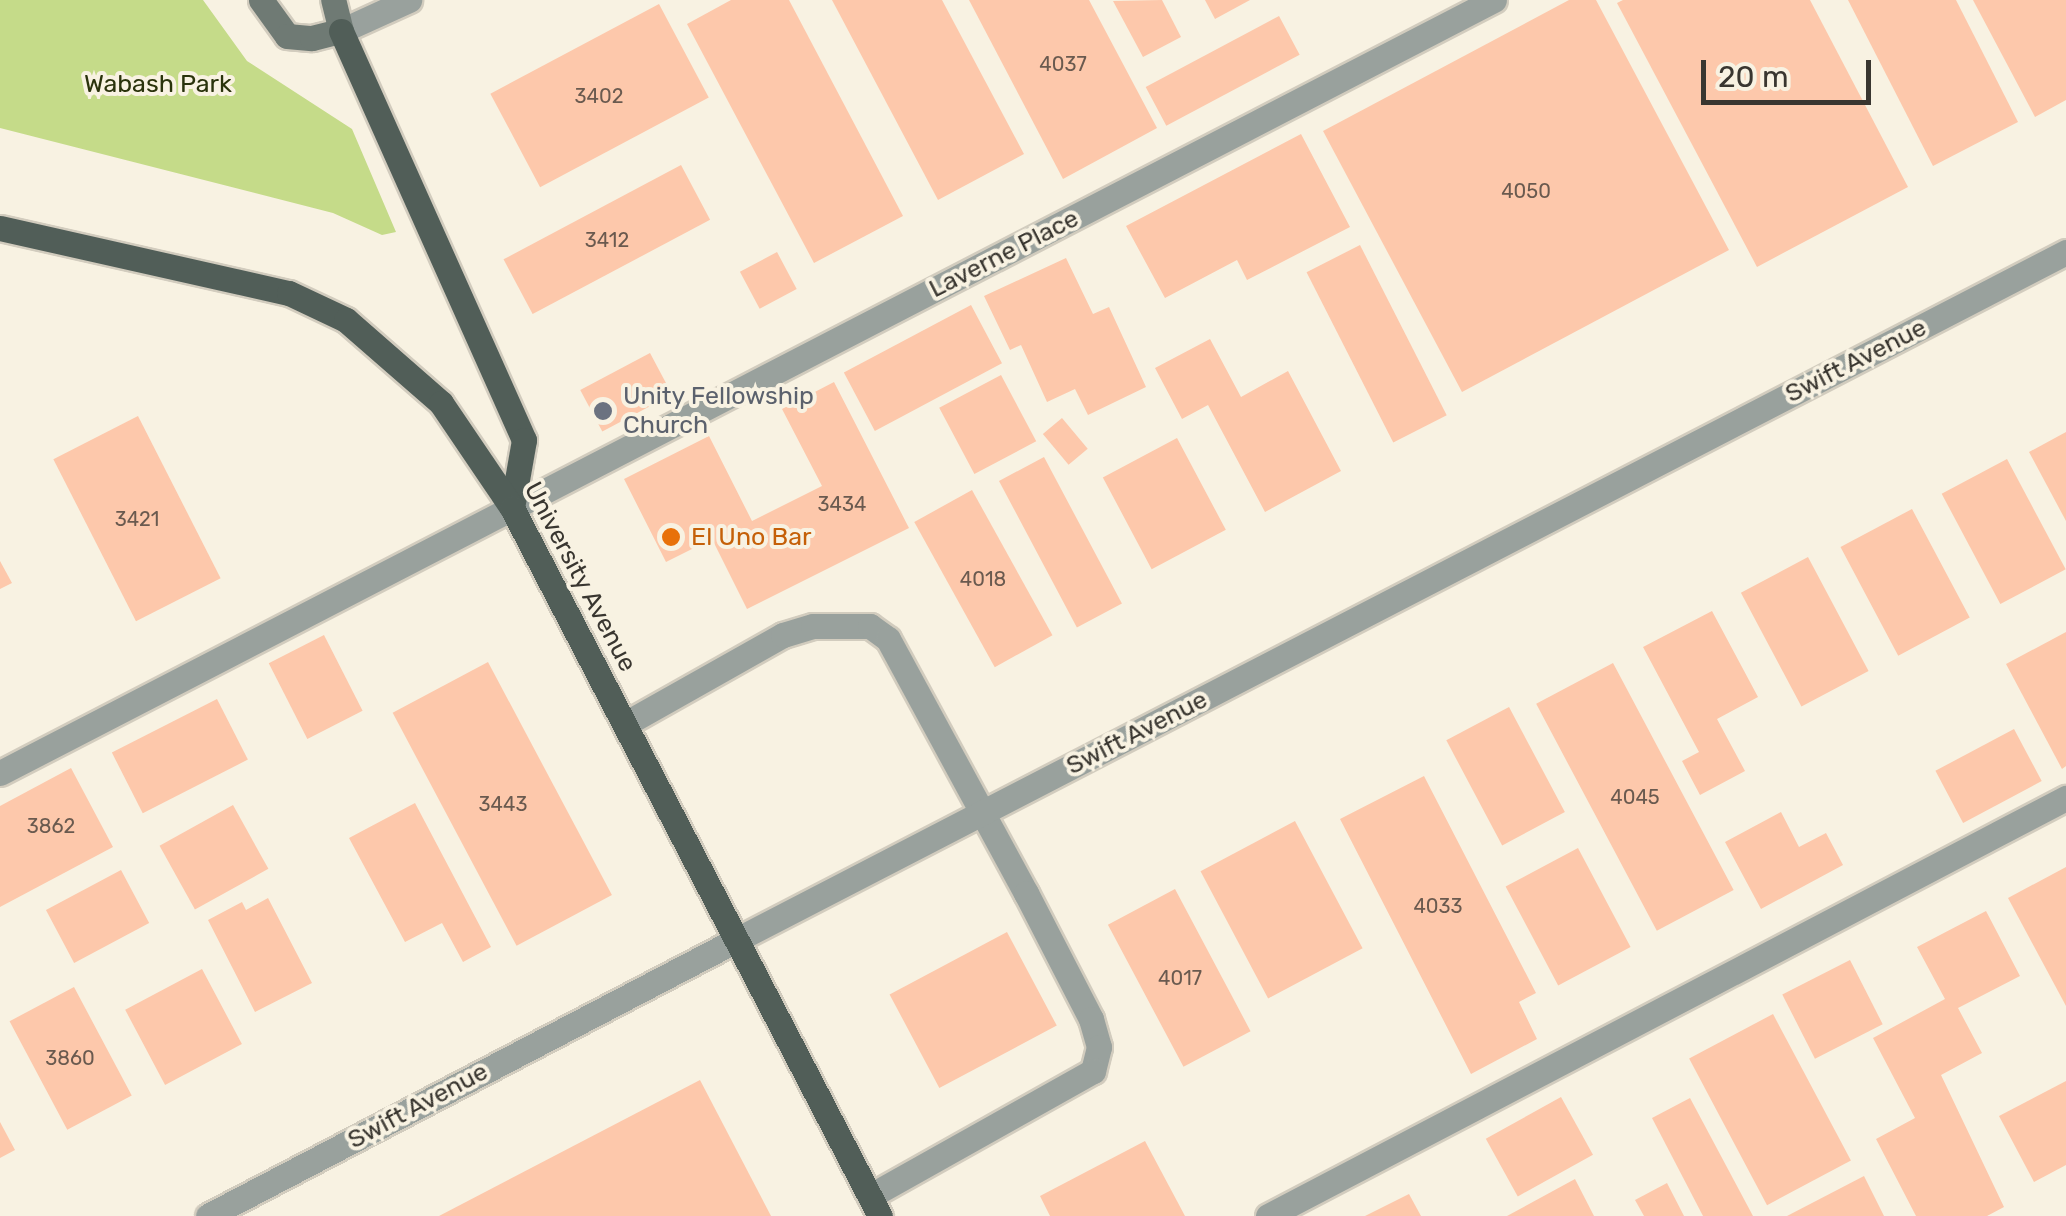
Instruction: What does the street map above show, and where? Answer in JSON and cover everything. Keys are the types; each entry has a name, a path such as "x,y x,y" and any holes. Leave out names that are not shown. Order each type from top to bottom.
{"main road":[{"path":"261,0 287,36 342,31"},
{"path":"334,0 342,31 524,440 512,508"},
{"name":"University Avenue","path":"0,228 289,293 346,320 441,404 512,508 875,1206"}],"street":[{"path":"342,31 409,0"},
{"name":"Laverne Place","path":"0,773 1494,0"},
{"name":"Swift Avenue","path":"208,1216 2066,252"},
{"path":"625,724 782,635 848,623 870,626 888,639 984,812 1090,1019 1100,1047 1093,1071 875,1206"},
{"path":"1268,1216 2066,798"}],"green space":[{"name":"Wabash Park","path":"0,0 203,0 247,61 352,129 396,232 382,235 333,213 0,128"}],"building":[{"path":"731,0 789,0 903,216 814,263 687,24"},
{"path":"832,0 942,0 1024,154 938,200"},
{"path":"969,0 1089,0 1157,128 1063,179"},
{"path":"1162,0 1181,37 1143,57 1113,1"},
{"path":"1205,0 1250,0 1215,19"},
{"path":"1569,0 1596,0 1729,250 1462,392 1323,131"},
{"path":"1810,0 1908,187 1757,267 1617,3"},
{"path":"1848,0 1956,0 2018,122 1933,166"},
{"path":"1973,0 2066,0 2066,100 2035,117"},
{"path":"659,4 709,98 540,187 490,94"},
{"path":"1279,16 1300,55 1166,126 1146,87"},
{"path":"1301,134 1350,227 1247,280 1237,260 1165,298 1126,226"},
{"path":"681,165 710,220 533,314 504,259"},
{"path":"1360,245 1447,415 1393,442 1307,272"},
{"path":"777,252 797,289 760,309 740,272"},
{"path":"1066,258 1093,314 1109,307 1146,387 1088,415 1075,389 1047,402 1021,345 1010,350 984,296"},
{"path":"971,305 1002,363 875,431 844,373"},
{"path":"1210,339 1241,397 1288,371 1341,471 1265,512 1208,405 1182,419 1155,368"},
{"path":"650,353 672,394 602,432 580,390"},
{"path":"1001,375 1036,441 974,474 939,408"},
{"path":"834,382 909,528 747,609 712,539 666,562 624,479 709,436 752,521 822,486 782,409"},
{"path":"138,416 221,578 136,621 53,459"},
{"path":"1062,418 1088,449 1069,465 1043,434"},
{"path":"2066,432 2066,521 2029,452"},
{"path":"1177,438 1226,530 1152,569 1103,477"},
{"path":"1044,457 1122,604 1077,628 999,481"},
{"path":"2007,459 2066,569 2000,604 1942,494"},
{"path":"972,490 1052,635 995,667 914,522"},
{"path":"1912,509 1970,618 1898,656 1840,547"},
{"path":"1808,557 1869,671 1801,707 1741,593"},
{"path":"0,561 12,583 0,589"},
{"path":"1712,611 1758,697 1717,719 1745,771 1700,795 1682,761 1699,752 1643,647"},
{"path":"2066,632 2066,766 2062,769 2006,664"},
{"path":"324,635 363,711 307,739 269,663"},
{"path":"488,662 612,895 517,946 393,713"},
{"path":"1613,663 1734,890 1657,931 1536,704"},
{"path":"217,699 248,760 143,813 112,753"},
{"path":"1509,707 1565,812 1502,845 1446,740"},
{"path":"2014,729 2042,781 1963,823 1935,771"},
{"path":"71,768 113,847 0,907 0,806"},
{"path":"1424,776 1536,993 1519,1002 1537,1039 1471,1074 1340,819"},
{"path":"415,803 491,947 463,962 442,923 405,942 349,838"},
{"path":"233,805 268,869 195,910 160,846"},
{"path":"1781,812 1799,847 1826,833 1843,865 1761,909 1725,842"},
{"path":"1295,821 1363,948 1268,998 1201,871"},
{"path":"1578,848 1631,947 1558,985 1506,886"},
{"path":"2066,867 2066,1006 2008,898"},
{"path":"121,870 149,923 74,963 46,910"},
{"path":"1175,889 1251,1031 1183,1067 1108,925"},
{"path":"268,898 312,983 255,1012 208,920 242,902 246,910"},
{"path":"1986,911 2020,976 1958,1008 1982,1053 1941,1075 2004,1207 1987,1216 1916,1216 1876,1139 1915,1118 1873,1038 1945,999 1917,947"},
{"path":"1007,932 1057,1026 939,1088 890,994"},
{"path":"1850,960 1883,1024 1815,1059 1782,995"},
{"path":"202,969 242,1044 165,1085 125,1010"},
{"path":"74,987 132,1096 67,1130 10,1021"},
{"path":"1773,1014 1851,1161 1767,1205 1689,1059"},
{"path":"700,1080 771,1216 439,1216"},
{"path":"2066,1081 2066,1165 2034,1182 1999,1116"},
{"path":"1561,1097 1593,1155 1518,1196 1486,1139"},
{"path":"1690,1098 1753,1216 1703,1216 1652,1118"},
{"path":"0,1122 15,1150 0,1158"},
{"path":"1145,1141 1185,1216 1050,1216 1040,1196"},
{"path":"1864,1176 1884,1216 1787,1216"},
{"path":"1575,1179 1594,1216 1507,1216"},
{"path":"1667,1183 1684,1216 1644,1216 1635,1200"},
{"path":"1409,1194 1421,1216 1365,1216"}],"place":[{"name":"Unity Fellowship Church","path":"603,411"},
{"name":"El Uno Bar","path":"671,537"}]}
